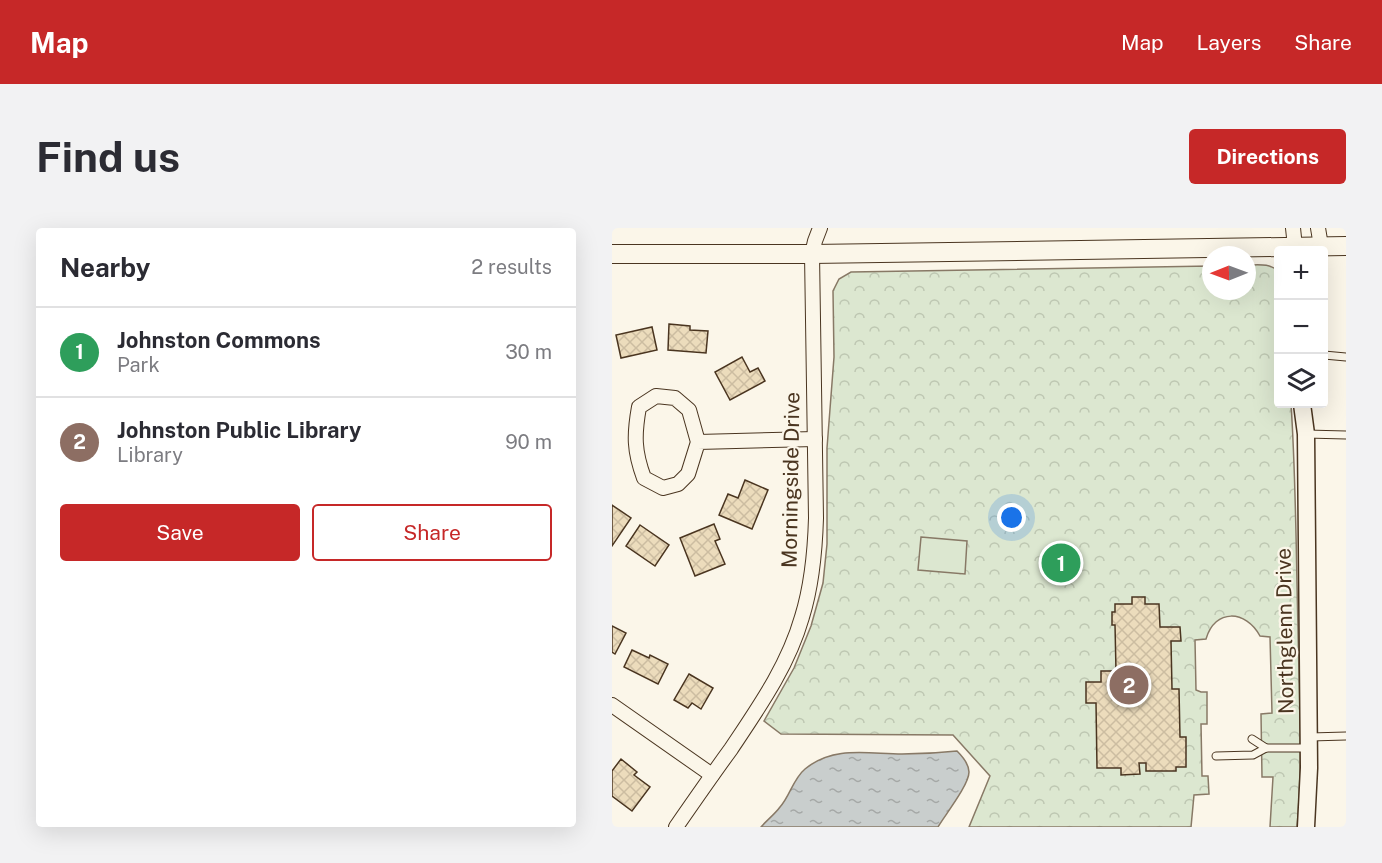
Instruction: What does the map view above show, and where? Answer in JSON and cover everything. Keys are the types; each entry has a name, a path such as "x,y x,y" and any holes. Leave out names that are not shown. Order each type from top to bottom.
{"main road":[{"path":"612,254 814,238 1274,249"},
{"path":"1328,247 1346,246"}],"street":[{"path":"1293,228 1295,246"},
{"path":"1318,228 1321,246"},
{"name":"Morningside Drive","path":"676,827 774,684 802,618 810,585 816,518 814,238"},
{"path":"657,396 675,398 689,410 698,442 688,474 678,484 663,488 644,478 638,461 635,430 639,407 657,396"},
{"name":"Northglenn Drive","path":"1303,408 1306,434 1308,742 1306,827"},
{"name":"Northglenn Drive","path":"1306,434 1310,408"},
{"path":"698,442 815,439"},
{"path":"612,705 712,775"}],"lane":[{"path":"1328,356 1346,357"},
{"path":"1306,434 1346,435"},
{"path":"1216,756 1253,755 1266,748 1346,736"},
{"path":"1252,739 1266,748"}],"green space":[{"path":"1256,265 1274,268 1274,408 1291,408 1295,487 1300,727 1297,827 1270,827 1273,777 1262,777 1261,714 1272,713 1270,637 1260,636 1254,627 1239,617 1223,618 1210,629 1206,639 1195,640 1196,690 1207,692 1207,724 1201,724 1202,776 1208,776 1209,794 1194,795 1191,827 969,827 990,776 953,735 781,734 764,721 794,668 811,626 823,583 827,544 827,448 834,357 833,291 839,279 851,272 1202,266 1202,300 1256,300"},
{"path":"921,537 967,541 965,574 918,570"}],"water":[{"path":"957,751 968,766 968,778 938,827 761,827 783,803 801,773 816,761 852,752 909,754"}],"building":[{"path":"669,324 690,326 690,330 708,331 706,353 668,350"},
{"path":"652,327 657,350 621,358 616,335"},
{"path":"742,357 750,372 758,368 765,381 730,400 715,372"},
{"path":"745,480 768,490 752,529 719,515 728,494 738,498"},
{"path":"612,505 631,518 612,546"},
{"path":"714,524 720,539 715,541 725,564 695,576 680,538"},
{"path":"640,525 669,545 655,566 626,546"},
{"path":"1132,597 1145,597 1145,604 1159,604 1160,627 1180,627 1181,641 1171,641 1172,689 1179,689 1180,737 1186,737 1186,767 1176,767 1176,771 1146,771 1146,763 1139,763 1140,774 1121,775 1121,768 1097,768 1096,703 1086,703 1086,682 1101,682 1101,671 1116,671 1115,625 1112,625 1112,612 1115,612 1115,604 1132,604"},
{"path":"612,626 626,633 615,654 612,652"},
{"path":"632,650 649,658 650,655 668,664 658,684 624,667"},
{"path":"689,674 713,688 701,709 692,703 688,708 674,700"},
{"path":"621,759 637,772 634,775 650,787 632,811 612,796 612,771"}],"place":[{"name":"Johnston Commons","path":"1061,563"},
{"name":"Johnston Public Library","path":"1129,685"}]}
